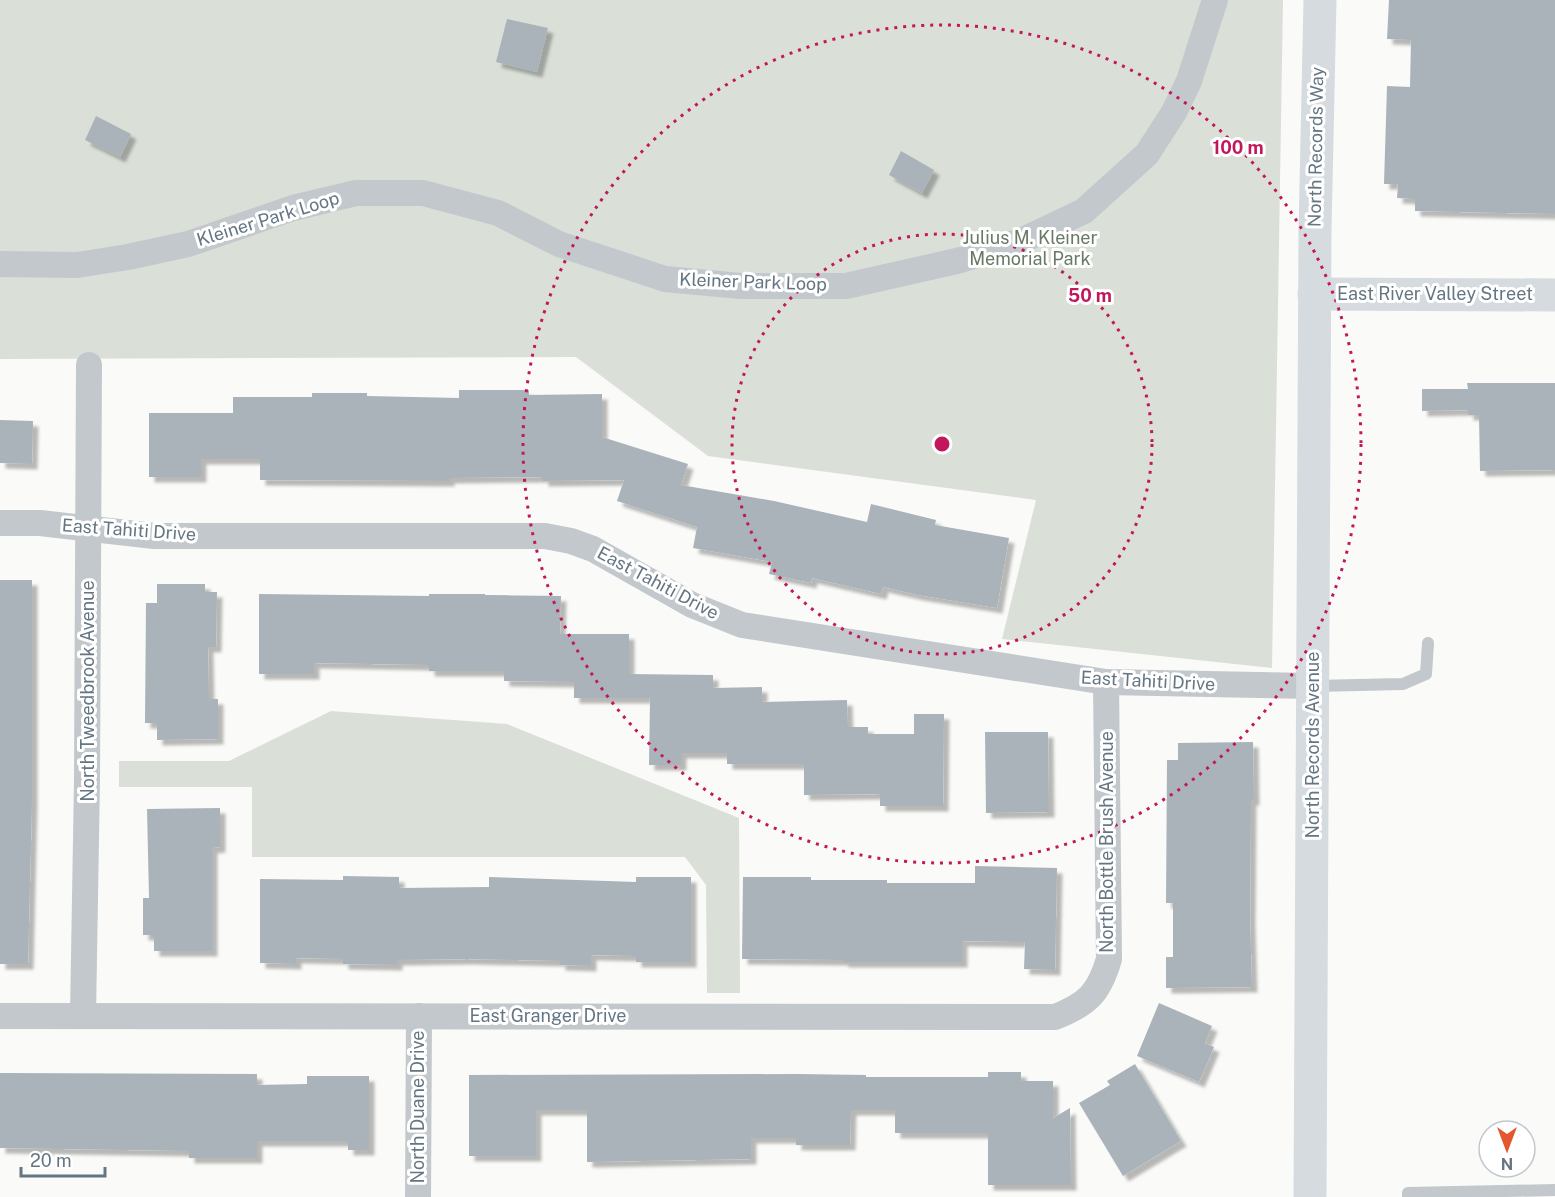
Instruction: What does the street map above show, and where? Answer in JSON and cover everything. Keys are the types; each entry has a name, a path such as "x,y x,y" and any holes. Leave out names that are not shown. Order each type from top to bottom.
{"street":[{"name":"Kleiner Park Loop","path":"0,264 77,265 100,262 188,244 293,208 356,193 423,193 498,213 559,244 665,279 741,286 846,286 961,260 1023,240 1084,212 1147,154 1174,112 1189,81 1215,0"},
{"name":"North Records Way","path":"1314,294 1315,149 1320,0"},
{"name":"East River Valley Street","path":"1314,294 1555,295"},
{"name":"North Records Avenue","path":"1310,1197 1314,294"},
{"name":"North Tweedbrook Avenue","path":"83,1016 89,365"},
{"name":"East Tahiti Drive","path":"0,523 40,523 154,536 545,536 571,541 593,549 692,605 742,625 1106,682 1313,686"},
{"name":"North Bottle Brush Avenue","path":"1091,998 1103,979 1109,958 1106,682"},
{"name":"East Granger Drive","path":"0,1016 1055,1017 1075,1009 1091,998"},
{"name":"North Duane Drive","path":"418,1016 418,1197"}],"lane":[{"path":"1313,686 1403,684 1426,674 1428,643"},
{"path":"1408,1197 1408,1192 1555,1190"}],"green space":[{"name":"Julius M. Kleiner Memorial Park","path":"0,0 1283,0 1272,668 1002,639 1036,500 708,456 576,357 0,359"},
{"path":"331,711 507,724 739,818 740,993 707,993 706,885 685,857 252,857 252,787 119,787 119,761 229,761"}],"building":[{"path":"1389,0 1555,0 1555,214 1415,211 1415,199 1397,198 1398,184 1384,184 1387,86 1410,87 1411,40 1387,39"},
{"path":"507,19 548,28 537,72 496,62"},
{"path":"96,116 131,134 120,157 85,140"},
{"path":"901,151 934,170 922,193 889,175"},
{"path":"1467,383 1555,383 1555,470 1480,471 1479,415 1468,415 1468,410 1422,411 1422,389 1468,389"},
{"path":"459,390 529,390 529,395 602,394 602,437 688,464 681,485 774,501 867,522 871,504 936,520 935,525 1009,538 997,608 883,587 881,594 812,578 811,583 769,574 772,562 693,548 697,527 617,501 624,480 543,481 543,477 449,478 449,481 260,480 260,459 201,459 201,477 149,477 149,413 233,413 233,397 312,397 312,393 367,393 367,396 459,398"},
{"path":"0,420 33,421 32,464 0,463"},
{"path":"0,580 32,580 32,801 28,964 0,964"},
{"path":"157,584 205,584 205,592 217,592 216,647 208,647 209,699 218,699 218,739 157,740 157,723 145,723 146,603 157,603"},
{"path":"259,594 561,596 560,634 629,634 629,674 713,675 713,688 762,687 762,702 847,700 848,727 868,727 868,734 914,734 914,714 944,714 943,806 880,806 880,794 804,795 804,764 727,764 727,753 681,753 681,765 649,765 650,698 574,698 574,682 504,681 504,671 429,671 429,665 314,663 314,674 259,674"},
{"path":"985,732 1048,732 1049,812 986,813"},
{"path":"1253,742 1254,800 1251,800 1250,919 1252,987 1166,988 1166,957 1173,957 1173,903 1166,903 1167,760 1178,760 1178,743"},
{"path":"220,808 220,847 212,848 212,951 154,951 154,935 143,935 143,898 149,898 147,809"},
{"path":"975,866 1057,868 1055,970 1024,969 1025,942 962,941 962,962 742,959 743,877 887,880 887,883 975,883"},
{"path":"343,876 399,877 399,888 489,887 489,877 636,882 636,877 691,877 691,962 636,962 636,956 591,955 591,966 560,965 560,961 467,959 397,960 397,965 343,964 343,959 296,958 296,964 260,963 260,879 343,880"},
{"path":"1159,1003 1212,1026 1205,1043 1214,1047 1199,1082 1137,1056"},
{"path":"1135,1064 1181,1141 1123,1176 1079,1103 1110,1085 1107,1081"},
{"path":"988,1072 1021,1072 1021,1081 1053,1081 1053,1118 1070,1108 1071,1185 988,1185 988,1133 895,1133 895,1110 851,1110 850,1145 796,1145 796,1138 751,1138 751,1159 587,1162 587,1110 536,1110 536,1156 469,1156 469,1075 797,1074 866,1075 866,1077 988,1077"},
{"path":"0,1073 257,1074 257,1085 307,1084 307,1076 369,1076 369,1150 348,1150 348,1141 257,1141 257,1158 189,1158 189,1151 0,1148"}]}
